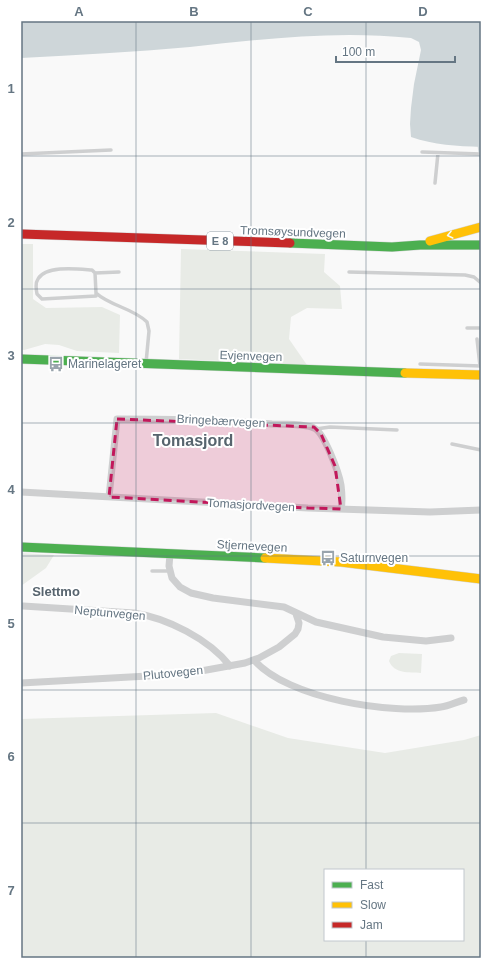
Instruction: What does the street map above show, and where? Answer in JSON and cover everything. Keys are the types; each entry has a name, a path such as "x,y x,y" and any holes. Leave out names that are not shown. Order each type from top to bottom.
{"main road":[{"name":"Tromsøysundvegen","path":"420,246 435,239 481,227"},
{"name":"Tromsøysundvegen","path":"21,234 385,247 481,245"},
{"name":"Evjenvegen","path":"21,359 146,364 481,369"},
{"name":"Stjernevegen","path":"21,547 341,562 481,579"}],"street":[{"name":"Bringebærvegen","path":"109,497 116,418 214,420 288,424 310,426 316,429"},
{"path":"316,429 321,434 338,476 343,501 341,509"},
{"name":"Tomasjordvegen","path":"21,492 341,509 430,512 481,510"},
{"path":"170,554 170,570 172,578 177,585 191,593 213,598 284,607 296,614 316,622 383,637 426,641 451,638"},
{"name":"Neptunvegen","path":"23,606 134,613 148,616 178,628 206,643 220,654 230,666"},
{"name":"Plutovegen","path":"21,683 148,676 201,671 254,660 278,647 294,634 298,629 299,623 296,614"},
{"path":"254,660 264,670 276,678 305,690 343,701 374,706 409,708 442,707 464,700"}],"lane":[{"path":"21,154 111,150"},
{"path":"422,152 481,154"},
{"path":"435,182 438,153"},
{"path":"95,272 96,296 42,299 37,294 36,288 38,278 45,272 52,270 119,272"},
{"path":"349,272 465,275 474,277 481,283"},
{"path":"96,293 102,298 132,312 147,322 149,331 146,364"},
{"path":"467,328 481,328"},
{"path":"420,364 481,369 477,339"},
{"path":"316,429 330,427 397,430"},
{"path":"452,444 481,450"},
{"path":"152,571 170,570"}],"highlighted area":[{"path":"117,419 314,427 321,434 335,466 341,509 109,497"}],"shaded area":[{"path":"21,21 481,21 481,147 454,146 411,137 411,108 421,50 419,42 411,38 355,35 300,36 169,49 21,58"},
{"path":"21,244 33,244 33,299 46,308 102,307 120,315 119,353 77,351 59,345 45,344 24,350 21,349"},
{"path":"181,249 325,254 324,272 340,286 342,309 307,308 291,317 289,339 307,365 179,359"},
{"path":"21,553 54,555 46,568 21,586"},
{"path":"399,653 422,654 421,673 402,672 394,668 389,661 391,656"},
{"path":"216,713 288,738 385,753 464,740 481,735 481,958 21,958 21,719"}],"waterway":[{"path":"479,147 481,162"}],"traffic: fast":[{"path":"290,243 392,247 420,245 481,245"},
{"path":"21,359 405,373"},
{"path":"21,547 265,558"}],"traffic: slow":[{"path":"430,241 481,227"},
{"path":"405,373 481,375"},
{"path":"265,558 341,562 481,579"}],"traffic: jam":[{"path":"21,234 290,243"}],"place":[{"name":"Marinelageret","path":"56,364"},
{"name":"Saturnvegen","path":"328,558"}],"district":[{"name":"Tomasjord","path":"193,440"},
{"name":"Slettmo","path":"56,591"}]}
